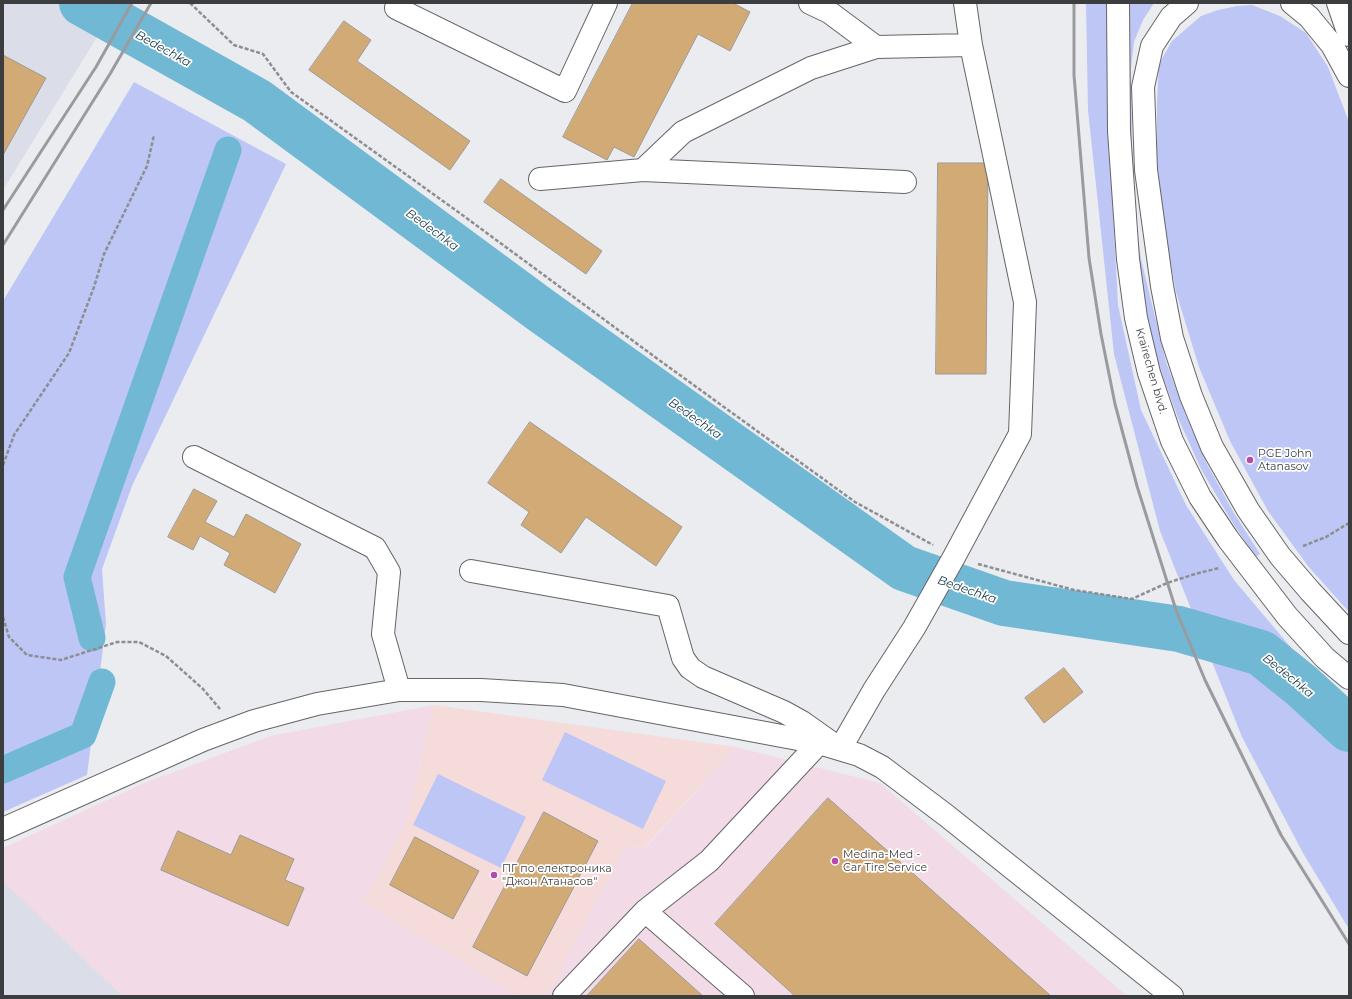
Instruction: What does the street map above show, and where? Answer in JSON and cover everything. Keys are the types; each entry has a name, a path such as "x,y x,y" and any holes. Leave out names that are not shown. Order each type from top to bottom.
{"main road":[{"path":"398,3 396,8 564,91 606,3"},
{"path":"810,3 829,12 876,47"},
{"path":"840,749 874,690 914,628 1020,434 1025,302 972,45 965,3"},
{"name":"Krairechen blvd.","path":"1118,3 1119,131 1128,259 1136,318 1149,373 1172,441 1200,497 1228,539 1286,616 1325,658 1349,678"},
{"path":"1187,3 1171,16 1152,46 1143,87 1146,170 1162,286 1172,338 1191,396 1212,447 1248,510 1280,556 1310,592 1349,633"},
{"path":"1292,3 1309,17 1332,45 1349,76"},
{"path":"1338,3 1349,35"},
{"path":"643,170 683,132 811,68 876,47 972,45"},
{"path":"540,180 643,170 905,182"},
{"path":"194,457 375,548 389,572 383,634 399,690"},
{"path":"471,571 668,606 683,658 690,668 703,677 784,712 802,722 840,749"},
{"path":"3,829 203,740 254,721 311,706 399,690 481,690 563,695 819,743 859,755 882,768 948,816 1171,996"},
{"path":"564,996 645,911 709,861 819,743"},
{"path":"645,911 743,996"}],"path":[{"path":"190,3 234,45 263,54 291,92 461,214 668,367 855,502 954,557 1074,590 1132,599 1166,583 1195,574 1246,562"},
{"path":"3,465 14,435 69,353 94,287 104,254 147,166 154,135"},
{"path":"1280,556 1326,537 1349,524"},
{"path":"3,617 9,637 27,655 61,660 117,642 140,642 166,656 203,689 235,728"}],"shaded area":[{"path":"3,3 118,3 3,190"},
{"path":"1086,3 1107,3 1108,117 1118,305 1141,410 1186,505 1234,580 1299,657 1349,703 1349,929 1303,853 1242,737 1160,531 1114,354 1088,110"},
{"path":"1128,3 1154,3 1143,20 1134,42 1131,68 1132,144 1136,222 1141,259 1166,362 1186,416 1208,466 1234,513 1260,554 1255,557 1229,517 1201,469 1178,418 1158,363 1146,316 1129,222"},
{"path":"1252,5 1280,16 1306,33 1328,67 1349,122 1349,612 1308,566 1268,511 1230,441 1199,367 1176,292 1164,228 1157,166 1157,102 1159,64 1172,41 1201,16 1218,10"},
{"path":"134,82 286,164 132,486 102,569 106,624 87,775 3,812 3,301"},
{"path":"434,705 407,821 363,902 520,996 3,996 3,848 144,783 270,736"},
{"name":"ПГ по електроника \"Джон Атанасов\"","path":"434,705 736,747 645,847 625,848 546,996 520,996 363,902 407,821"},
{"path":"565,732 666,781 643,829 542,780"},
{"path":"736,747 880,783 1127,996 546,996 625,848 646,847"},
{"path":"438,774 526,817 501,868 413,825"},
{"path":"3,881 122,996 3,996"}],"building":[{"path":"633,3 733,3 750,12 730,51 698,34 634,157 614,147 607,160 563,137"},
{"path":"344,21 371,40 357,61 470,141 450,170 309,70"},
{"path":"3,55 46,78 3,155"},
{"path":"938,163 988,163 986,374 936,374"},
{"path":"501,179 602,251 586,274 484,202"},
{"path":"530,422 682,527 656,566 586,517 561,553 521,525 529,512 488,483"},
{"path":"194,489 217,501 205,522 234,537 246,514 301,544 275,593 224,565 230,553 200,536 193,550 168,537"},
{"path":"1064,668 1083,692 1044,723 1025,698"},
{"name":"Medina-Med - Car Tire Service","path":"828,798 1051,996 795,996 715,924"},
{"path":"544,812 598,841 527,976 473,947"},
{"path":"178,831 231,855 240,835 294,859 285,880 304,888 288,926 161,870"},
{"path":"415,837 479,871 453,919 390,885"},
{"path":"639,939 703,996 587,996"}],"waterway":[{"name":"Bedechka","path":"82,3 257,101 542,311 904,568 1004,603 1179,629 1261,653 1302,686 1349,729"},
{"path":"92,638 77,577 228,150"},
{"path":"3,770 83,735 102,682"}],"railway":[{"path":"3,210 96,67 132,3"},
{"path":"3,245 110,74 151,3"},
{"path":"1074,3 1074,75 1089,258 1101,334 1115,404 1137,486 1176,610 1205,680 1281,835 1349,944"}],"place":[{"name":"PGE John Atanasov","path":"1250,460"},
{"name":"Medina-Med - Car Tire Service","path":"835,861"},
{"name":"ПГ по електроника \"Джон Атанасов\"","path":"494,875"}]}
